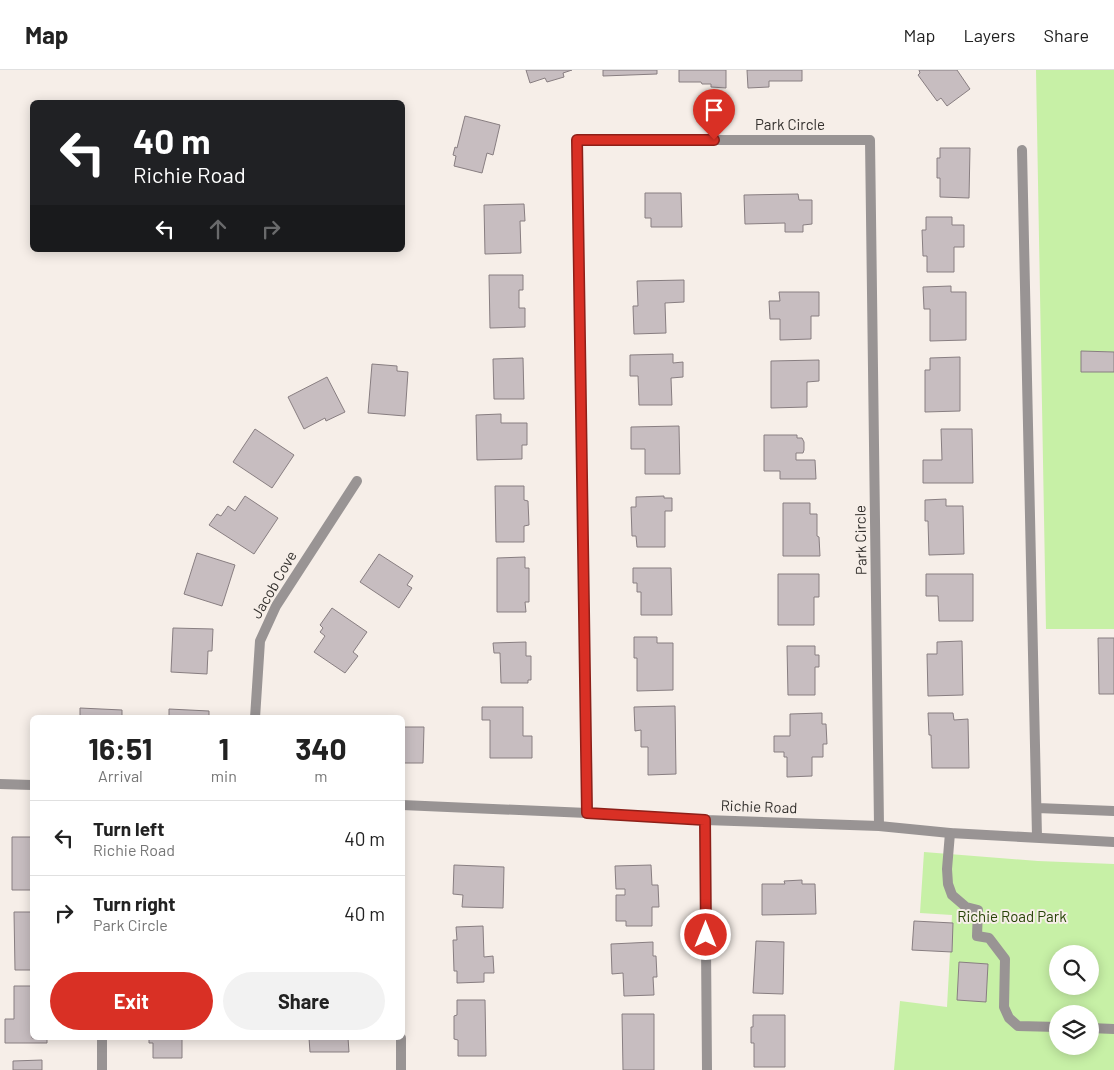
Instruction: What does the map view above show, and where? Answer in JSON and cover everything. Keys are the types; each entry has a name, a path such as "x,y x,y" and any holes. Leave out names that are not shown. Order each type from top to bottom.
{"street":[{"name":"Park Circle","path":"587,813 577,140 870,140 879,826"},
{"path":"1022,150 1037,837"},
{"name":"Jacob Cove","path":"255,715 260,641 276,606 357,481"},
{"path":"0,784 30,785"},
{"name":"Richie Road","path":"405,805 705,820 879,826 950,833 1114,842"},
{"path":"1037,808 1114,811"},
{"path":"705,820 707,1070"},
{"path":"950,833 948,884 952,895 966,907 978,910 977,936 989,938 1004,959 1004,1007 1009,1018 1018,1026 1049,1027"},
{"path":"1099,1028 1114,1029"},
{"path":"102,1040 102,1070"},
{"path":"401,1040 401,1070"}],"green space":[{"path":"1036,70 1114,70 1114,629 1046,629"},
{"name":"Richie Road Park","path":"924,852 1038,861 1114,864 1114,1070 894,1070 900,1001 947,1007 952,915 920,913"}],"building":[{"path":"526,70 572,70 563,73 564,77 547,82 545,78 530,83"},
{"path":"603,70 657,70 657,74 603,76"},
{"path":"679,70 726,70 726,88 711,87 711,84 702,84 701,82 679,82"},
{"path":"747,70 802,70 802,81 769,81 769,87 748,88"},
{"path":"919,70 957,70 970,89 947,106 941,98 937,101 918,75 920,73"},
{"path":"465,116 500,125 493,155 487,153 482,173 454,166 456,156 453,155 455,147 457,148"},
{"path":"940,148 970,148 969,198 940,197 940,178 937,178 937,158 940,158"},
{"path":"645,193 681,193 682,227 651,227 651,218 645,218"},
{"path":"798,194 799,200 812,200 812,224 803,225 803,232 785,232 785,223 745,224 744,195"},
{"path":"524,204 525,221 520,221 521,253 485,254 484,205"},
{"path":"926,217 952,217 952,225 964,225 964,247 954,247 954,272 927,272 927,256 923,256 922,230 926,230"},
{"path":"489,275 523,275 523,290 519,290 519,308 525,308 525,327 490,328"},
{"path":"684,280 684,302 665,303 666,333 634,334 633,306 638,306 637,281"},
{"path":"951,286 951,292 966,292 966,340 930,341 930,309 924,309 923,287"},
{"path":"779,292 819,292 819,316 811,316 811,339 780,340 780,319 770,319 769,301 780,301"},
{"path":"1081,351 1114,352 1114,372 1081,372"},
{"path":"673,354 673,363 683,362 683,377 671,378 672,405 639,405 638,376 630,376 630,355"},
{"path":"960,357 960,411 925,412 925,370 930,370 930,358"},
{"path":"523,358 524,399 494,399 493,359"},
{"path":"819,360 819,381 807,382 807,407 771,408 771,361"},
{"path":"372,364 397,366 397,371 408,372 405,416 368,413"},
{"path":"327,377 345,412 326,421 325,418 304,429 288,397"},
{"path":"501,414 501,423 527,423 527,445 522,445 522,459 477,460 476,415"},
{"path":"679,426 680,474 645,474 645,449 631,449 631,427"},
{"path":"255,429 294,455 272,488 233,462"},
{"path":"941,429 972,429 973,483 923,483 923,460 942,460"},
{"path":"764,435 797,435 797,438 802,438 804,450 803,453 796,453 796,460 815,460 816,479 780,479 780,471 764,471"},
{"path":"495,486 524,486 524,500 528,501 529,525 524,526 524,542 496,542"},
{"path":"245,496 278,518 254,554 209,525 217,514 221,516 228,506 235,511"},
{"path":"664,496 664,498 672,498 672,511 665,511 665,547 637,547 636,536 632,536 631,507 636,507 636,497"},
{"path":"946,499 946,506 963,506 964,554 929,555 928,521 925,521 925,500"},
{"path":"783,503 810,503 810,514 817,514 817,536 819,537 820,556 783,556"},
{"path":"197,553 235,565 222,606 184,594"},
{"path":"379,554 413,576 407,585 412,588 399,608 360,582"},
{"path":"525,557 525,568 529,568 529,602 525,602 526,612 497,612 497,558"},
{"path":"633,568 671,568 672,615 641,615 641,592 637,592 637,583 633,583"},
{"path":"778,574 819,574 819,597 814,597 814,625 778,625"},
{"path":"926,574 973,574 973,621 939,621 938,596 926,596"},
{"path":"332,608 367,632 353,652 358,656 345,673 314,652 325,636 320,632 323,628 320,625"},
{"path":"173,628 213,629 212,651 208,651 207,674 171,672"},
{"path":"634,637 657,637 657,643 673,643 673,690 637,691 637,658 634,658"},
{"path":"1098,638 1114,638 1114,694 1099,694"},
{"path":"962,641 963,695 928,696 927,654 937,654 937,642"},
{"path":"526,642 526,656 531,656 531,680 528,680 528,683 501,683 500,653 494,653 493,643"},
{"path":"787,646 815,646 815,655 819,655 819,667 815,667 815,695 788,695"},
{"path":"675,706 676,774 648,775 648,747 641,747 641,730 635,731 634,707"},
{"path":"482,707 523,707 523,736 532,736 532,758 490,758 490,720 482,720"},
{"path":"80,708 122,710 122,715 80,715"},
{"path":"169,709 209,711 209,715 169,715"},
{"path":"822,713 822,724 826,724 827,744 823,744 823,757 812,757 812,776 787,777 787,757 784,757 784,752 774,752 774,736 790,736 790,714"},
{"path":"928,713 953,713 954,720 968,719 969,768 932,768"},
{"path":"405,727 424,727 423,763 405,763"},
{"path":"12,837 30,837 30,890 12,890"},
{"path":"454,865 504,867 503,908 462,907 463,895 453,894"},
{"path":"651,865 652,885 658,885 659,907 652,907 652,926 626,926 626,921 616,921 616,895 625,895 625,889 616,889 615,866"},
{"path":"802,880 802,884 815,884 816,914 762,915 762,884 785,884 784,881"},
{"path":"14,912 30,912 30,970 15,970"},
{"path":"914,921 953,923 952,952 912,950"},
{"path":"483,926 484,957 493,956 494,973 484,973 484,982 457,983 457,971 454,971 453,940 457,940 456,927"},
{"path":"756,941 784,942 783,994 753,993"},
{"path":"653,942 653,956 656,956 657,977 653,977 654,995 624,996 623,973 612,974 611,944"},
{"path":"959,962 988,964 986,1002 957,1000"},
{"path":"14,986 30,986 30,1040 47,1040 47,1043 5,1043 5,1019 14,1019"},
{"path":"457,1000 485,1000 486,1056 458,1056 458,1040 454,1039 454,1016 457,1015"},
{"path":"622,1014 654,1014 654,1070 623,1070"},
{"path":"753,1015 785,1015 785,1067 754,1067 754,1043 751,1043"},
{"path":"149,1040 182,1040 182,1058 153,1058 153,1043 149,1043"},
{"path":"309,1040 348,1040 349,1052 310,1052"},
{"path":"42,1060 42,1070 13,1070 13,1061"}],"route":[{"path":"706,935 705,820 587,813 577,140 714,140"}]}
